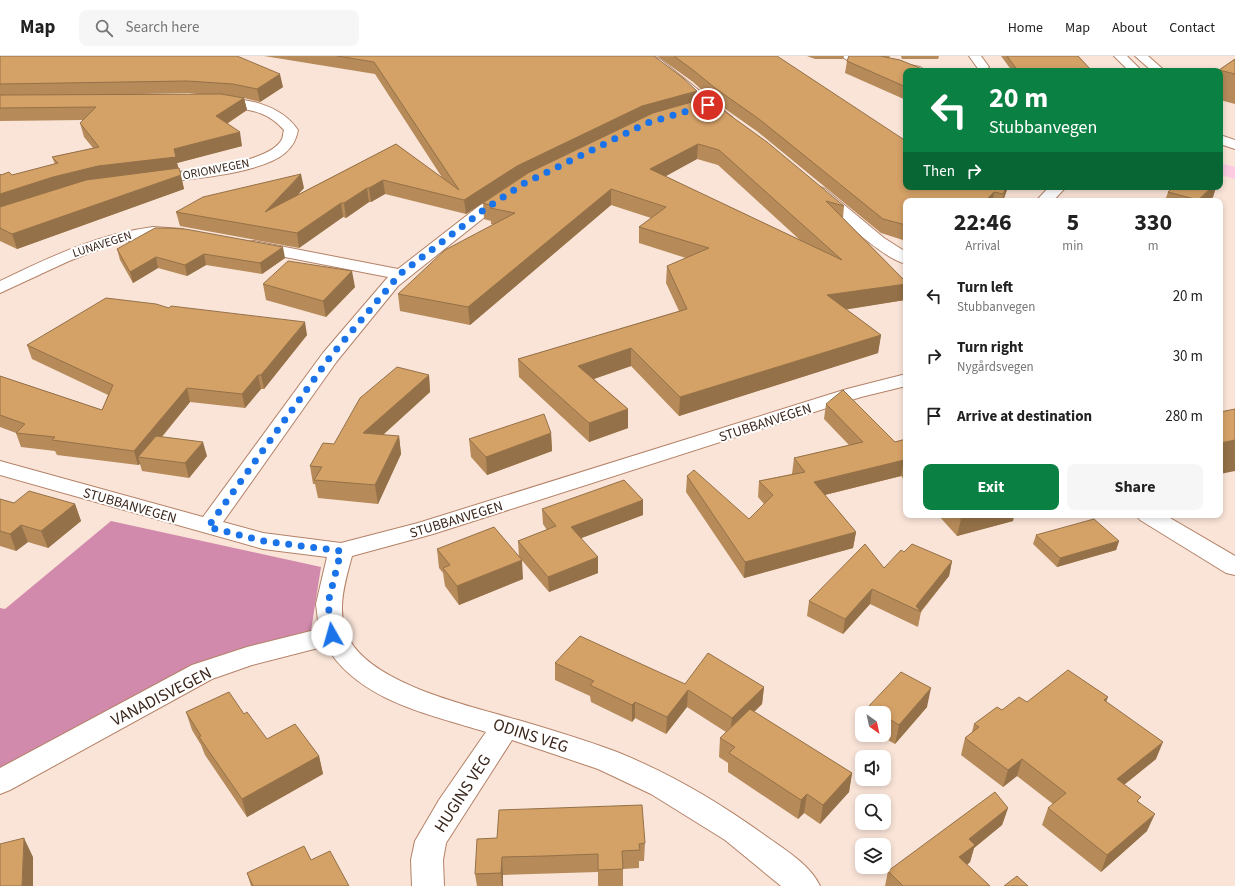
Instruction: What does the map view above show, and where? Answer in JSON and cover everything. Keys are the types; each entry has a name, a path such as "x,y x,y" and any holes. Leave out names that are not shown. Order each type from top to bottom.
{"street":[{"path":"646,56 683,82 708,105 739,127"},
{"path":"847,56 905,68"},
{"path":"975,56 983,67"},
{"path":"1120,56 1134,68"},
{"path":"1141,56 1155,68"},
{"name":"ORIONVEGEN","path":"140,180 204,173 237,167 265,158 280,150 288,142 290,130 286,123 272,112 258,106 200,100"},
{"path":"691,110 708,105"},
{"path":"1223,140 1235,146"},
{"path":"1223,146 1235,146"},
{"path":"808,182 878,241 903,257"},
{"path":"208,527 330,357 400,274 485,209 523,184"},
{"path":"1047,198 1055,190"},
{"name":"LUNAVEGEN","path":"0,288 72,253 131,234 164,230 196,234"},
{"path":"235,242 400,274"},
{"name":"STUBBANVEGEN","path":"0,468 208,527 263,541 341,551 426,529 854,393 903,381"},
{"path":"1153,518 1235,566"},
{"name":"ODINS VEG","path":"341,551 328,603 332,635 345,654 363,672 391,689 602,759 669,789 753,843 804,886"},
{"name":"VANADISVEGEN","path":"0,782 202,672 247,657 332,635"},
{"name":"HUGINS VEG","path":"428,886 427,860 431,841 450,809 505,727"}],"shaded area":[{"path":"1223,164 1235,167 1235,179 1223,176"},
{"path":"111,521 321,567 310,637 190,674 0,778 0,608 5,609"}],"building":[{"path":"0,56 237,56 280,74 257,89 233,84 187,81 0,84"},
{"path":"337,56 654,56 683,78 697,91 642,106 517,166 464,200 383,180 367,188 344,203 341,203 297,233 176,212 203,197 301,174 265,212 396,144 459,190 374,62"},
{"path":"674,56 777,56 903,139 903,190 1005,190 1003,194 994,192 988,198 903,198 903,224 883,219 759,119 715,88"},
{"path":"849,56 880,56 900,60 920,68 903,68 903,86 847,61"},
{"path":"1007,56 1078,56 1089,68 1016,68"},
{"path":"1235,59 1235,74 1223,71 1222,68"},
{"path":"221,94 244,98 216,116 240,132 174,149 176,157 98,166 53,177 0,194 0,174 9,172 12,175 58,163 52,157 99,147 80,123 96,107 0,108 0,95"},
{"path":"706,98 767,142 844,206 826,201 903,279 903,284 827,295 881,335 680,397 631,348 578,366 628,409 589,423 518,359 687,309 667,266 709,248 639,227 666,207 611,189 468,307 398,294 445,250 515,213 490,208 493,206 483,203 528,173 653,113","holes":["698,144 719,150 842,260 650,169"]},
{"path":"179,168 181,175 12,234 0,228 0,207 86,180"},
{"path":"1170,190 1209,190 1200,198 1190,198 1168,192"},
{"path":"155,228 185,229 283,247 260,263 204,254 185,265 156,257 130,272 117,249"},
{"path":"288,261 352,271 323,301 263,284"},
{"path":"106,298 156,304 169,308 171,306 305,322 261,375 258,375 242,394 187,388 134,451 52,440 55,437 16,433 25,424 0,415 0,376 102,410 113,385 27,345"},
{"path":"397,367 429,375 363,433 399,436 375,485 314,480 322,467 310,466 323,443 334,444 360,398"},
{"path":"843,390 895,442 903,440 903,460 814,482 856,532 745,562 687,476 694,470 749,519 773,495 759,481 805,472 794,458 863,442 826,404"},
{"path":"1235,409 1235,440 1223,442 1223,411"},
{"path":"544,414 551,433 486,457 469,439"},
{"path":"156,436 203,442 185,463 138,457"},
{"path":"624,480 643,500 571,527 598,557 548,577 518,541 556,526 542,509"},
{"path":"29,491 75,504 41,531 21,525 10,534 0,531 0,499 14,503"},
{"path":"1094,519 1119,541 1060,558 1036,535"},
{"path":"494,527 522,560 457,586 443,568 450,565 437,549"},
{"path":"865,544 884,568 901,550 904,552 912,544 952,561 916,606 921,612 872,589 845,619 809,601"},
{"path":"580,636 685,684 708,653 764,687 732,718 688,690 667,717 635,702 632,705 590,685 594,681 555,663"},
{"path":"1068,670 1108,697 1104,700 1163,742 1117,779 1141,797 1137,801 1155,814 1107,855 1048,808 1066,793 1022,759 1008,770 965,738 979,727 974,724 997,707 1002,710 1019,697 1027,702"},
{"path":"901,672 931,688 899,725 891,720 891,706 869,706"},
{"path":"229,692 244,714 247,712 267,739 295,724 319,756 242,799 199,737 201,736 186,712"},
{"path":"750,709 852,773 823,805 807,794 801,800 729,753 735,747 720,738"},
{"path":"995,792 1008,808 969,839 975,845 959,857 990,886 903,886 891,874 891,869"},
{"path":"642,805 645,843 639,844 640,850 622,851 623,869 598,870 598,854 502,857 501,873 475,874 477,839 497,838 499,810"},
{"path":"24,838 22,886 0,886 0,844"},
{"path":"304,846 311,860 330,851 349,886 253,886 247,873"},
{"path":"1017,876 1028,886 1004,886"}],"route":[{"path":"332,635 328,603 341,551 263,541 208,527 304,391 392,282 400,274 485,209 523,184 647,123 708,105"}]}
